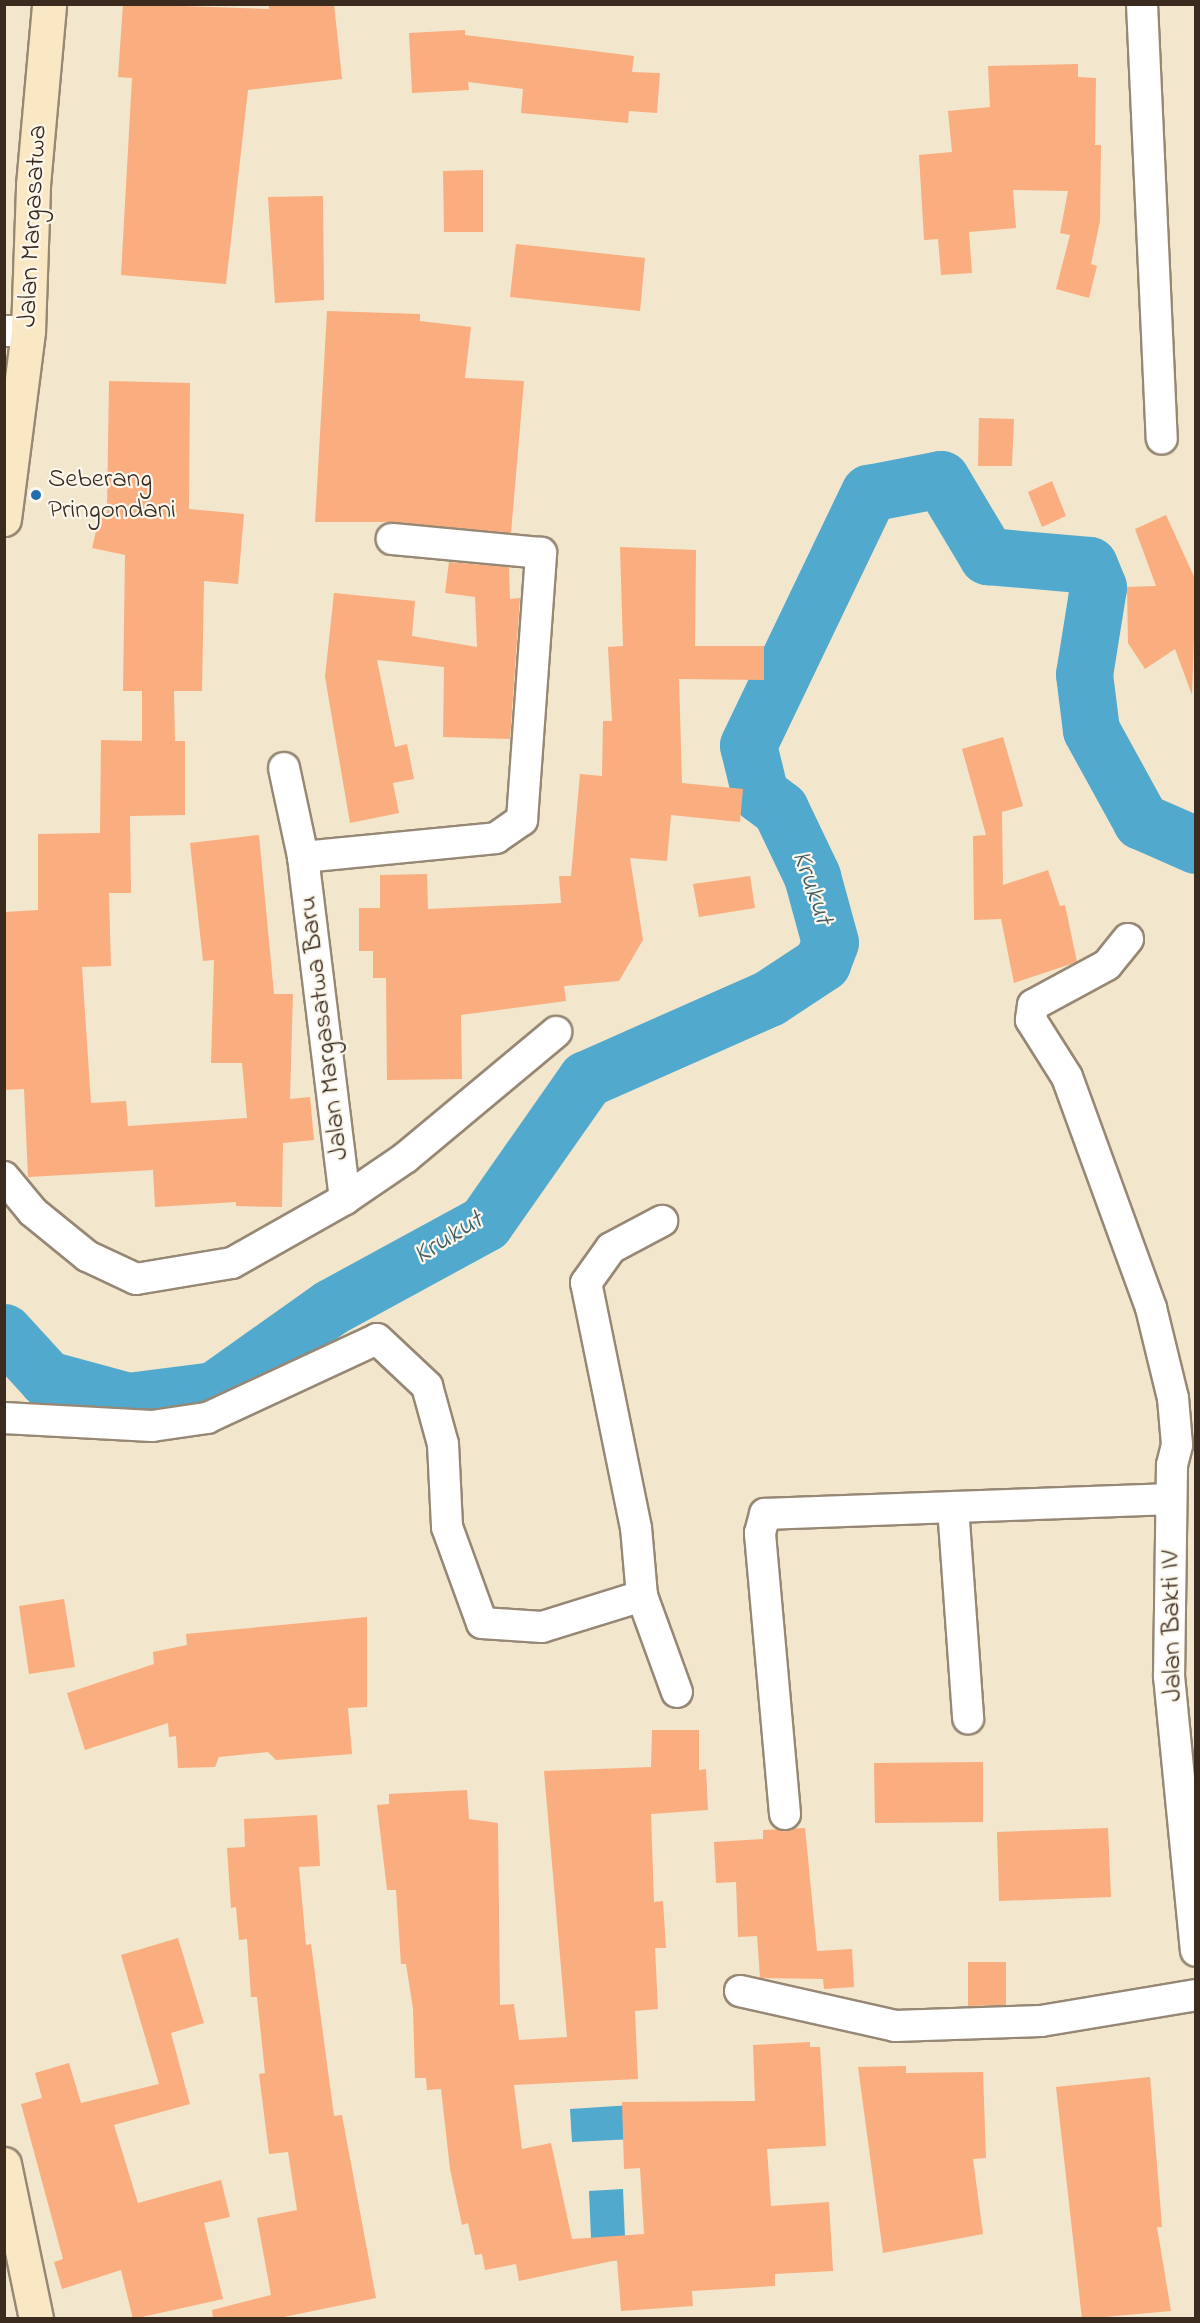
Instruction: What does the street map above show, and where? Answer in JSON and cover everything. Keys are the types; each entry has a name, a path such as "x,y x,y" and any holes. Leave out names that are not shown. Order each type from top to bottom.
{"street":[{"name":"Jalan Margasatwa","path":"5,516 16,331 33,185 50,4"},
{"path":"1142,4 1162,439"},
{"name":"Jalan Margasatwa Baru","path":"303,857 496,838 522,820 541,553 392,539"},
{"name":"Jalan Margasatwa Baru","path":"284,768 303,857 345,1199"},
{"name":"Jalan Bakti IV","path":"1128,939 1107,965 1033,1005 1031,1020 1067,1077 1151,1308 1186,1446 1171,1499 1169,1676 1196,1951"},
{"name":"Jalan Margasatwa Baru","path":"4,1178 33,1212 87,1256 136,1280 232,1263 345,1199 405,1158 556,1032"},
{"path":"662,1221 612,1248 586,1283 636,1528 642,1596 676,1692"},
{"path":"4,1418 152,1426 207,1418 377,1339 427,1386 443,1444 447,1527 482,1623 542,1627 642,1596"},
{"path":"785,1814 760,1533 765,1514 1171,1499"},
{"path":"953,1507 968,1718"},
{"path":"740,1991 895,2026 1041,2021 1196,1995"},
{"path":"4,2164 36,2319"}],"water":[{"path":"632,2105 634,2139 572,2142 570,2109"},
{"path":"623,2189 626,2260 592,2261 589,2191"}],"building":[{"path":"123,4 269,9 269,4 334,4 342,79 248,90 226,284 121,275 132,78 118,77"},
{"path":"465,30 465,35 634,56 632,72 660,73 657,113 629,111 628,123 521,113 523,89 468,82 469,90 412,93 409,33"},
{"path":"1078,64 1078,77 1096,78 1095,145 1101,145 1100,221 1091,264 1097,266 1089,298 1056,289 1070,235 1060,233 1068,191 1013,190 1016,228 969,232 972,273 941,275 938,239 924,240 919,155 952,152 948,111 990,107 988,66"},
{"path":"483,170 483,232 444,232 443,171"},
{"path":"323,196 324,300 275,303 268,197"},
{"path":"516,244 645,258 640,311 510,297"},
{"path":"327,311 420,314 420,321 471,327 465,378 524,381 511,533 394,522 315,522"},
{"path":"109,381 190,383 189,509 244,514 238,584 204,581 202,691 174,691 175,741 185,741 185,815 130,816 131,893 109,893 111,966 82,967 91,1103 126,1101 128,1126 247,1118 242,1063 211,1063 214,960 203,961 190,843 259,835 274,994 293,994 290,1099 310,1097 314,1140 283,1143 282,1207 236,1206 236,1202 155,1207 153,1170 28,1177 24,1089 4,1090 5,912 38,910 38,834 100,833 101,740 142,741 142,691 123,691 125,555 92,548 101,511 107,512"},
{"path":"979,418 1014,419 1012,466 978,466"},
{"path":"1052,481 1066,516 1042,527 1028,492"},
{"path":"1166,515 1196,581 1192,695 1175,649 1145,669 1128,643 1127,587 1156,586 1135,529"},
{"path":"620,547 696,550 695,646 764,646 764,680 679,679 682,783 743,789 740,822 671,815 667,861 630,858 643,940 619,981 564,986 566,1001 461,1015 462,1079 387,1080 386,978 373,978 373,951 359,951 359,908 380,908 380,875 427,874 428,909 561,903 559,876 571,876 580,774 602,776 603,721 612,721 608,647 623,646"},
{"path":"449,562 509,567 510,599 520,598 510,739 443,737 444,667 377,660 395,747 407,744 414,779 393,783 399,813 350,823 325,677 334,593 415,601 412,636 477,647 475,597 445,593"},
{"path":"1003,737 1023,806 1002,812 1003,885 1048,870 1060,906 1065,905 1077,962 1014,983 1001,919 974,920 973,836 986,835 962,749"},
{"path":"750,876 755,908 699,917 693,884"},
{"path":"64,1599 75,1667 29,1674 19,1606"},
{"path":"367,1617 367,1707 348,1708 352,1754 276,1760 268,1752 219,1757 215,1767 178,1768 176,1736 169,1737 168,1723 85,1750 67,1693 154,1664 153,1652 187,1645 186,1634"},
{"path":"652,1730 699,1730 699,1770 706,1769 708,1810 651,1814 654,1902 663,1901 666,1948 655,1948 658,2009 635,2011 638,2079 514,2085 522,2149 551,2143 572,2239 644,2234 640,2168 624,2169 622,2102 755,2101 753,2045 810,2042 810,2047 820,2047 826,2146 767,2149 771,2206 829,2202 833,2271 775,2274 775,2286 692,2291 693,2306 621,2311 617,2260 519,2281 516,2264 485,2270 482,2254 475,2255 468,2223 462,2225 450,2169 441,2089 427,2090 426,2078 415,2078 413,2009 406,1964 401,1964 396,1890 387,1890 377,1805 389,1804 389,1794 467,1790 469,1819 498,1823 500,2005 514,2004 519,2040 567,2037 544,1771 651,1767"},
{"path":"983,1762 983,1822 875,1823 874,1763"},
{"path":"317,1815 320,1866 299,1867 306,1945 311,1944 334,2116 342,2115 376,2298 274,2319 213,2319 212,2310 271,2295 257,2218 297,2210 288,2152 269,2154 259,2074 265,2073 257,1997 251,1997 247,1939 239,1940 236,1907 231,1908 227,1848 245,1847 244,1819"},
{"path":"805,1828 817,1951 852,1949 854,1987 824,1989 823,1979 760,1978 757,1936 738,1937 736,1882 716,1883 714,1842 763,1839 763,1830"},
{"path":"1108,1828 1111,1897 999,1901 997,1832"},
{"path":"178,1938 204,2023 171,2033 190,2104 114,2125 138,2203 221,2180 230,2217 204,2223 223,2299 133,2319 121,2270 62,2289 54,2262 63,2259 21,2104 42,2098 35,2073 69,2063 81,2103 159,2084 121,1955"},
{"path":"968,1962 1006,1962 1006,2005 968,2006"},
{"path":"906,2066 906,2073 983,2072 986,2158 973,2159 983,2234 883,2253 858,2067"},
{"path":"1150,2077 1162,2227 1157,2227 1171,2311 1082,2319 1056,2087"}],"waterway":[{"name":"Krukut","path":"4,1332 47,1379 128,1401 214,1390 331,1307 485,1223 586,1079 769,998 822,963 830,942 812,876 780,809 760,794 748,745 869,493 941,479 987,556 1089,565 1098,587 1084,674 1091,730 1141,821 1196,845"}],"place":[{"name":"Seberang Pringondani","path":"36,495"}]}
